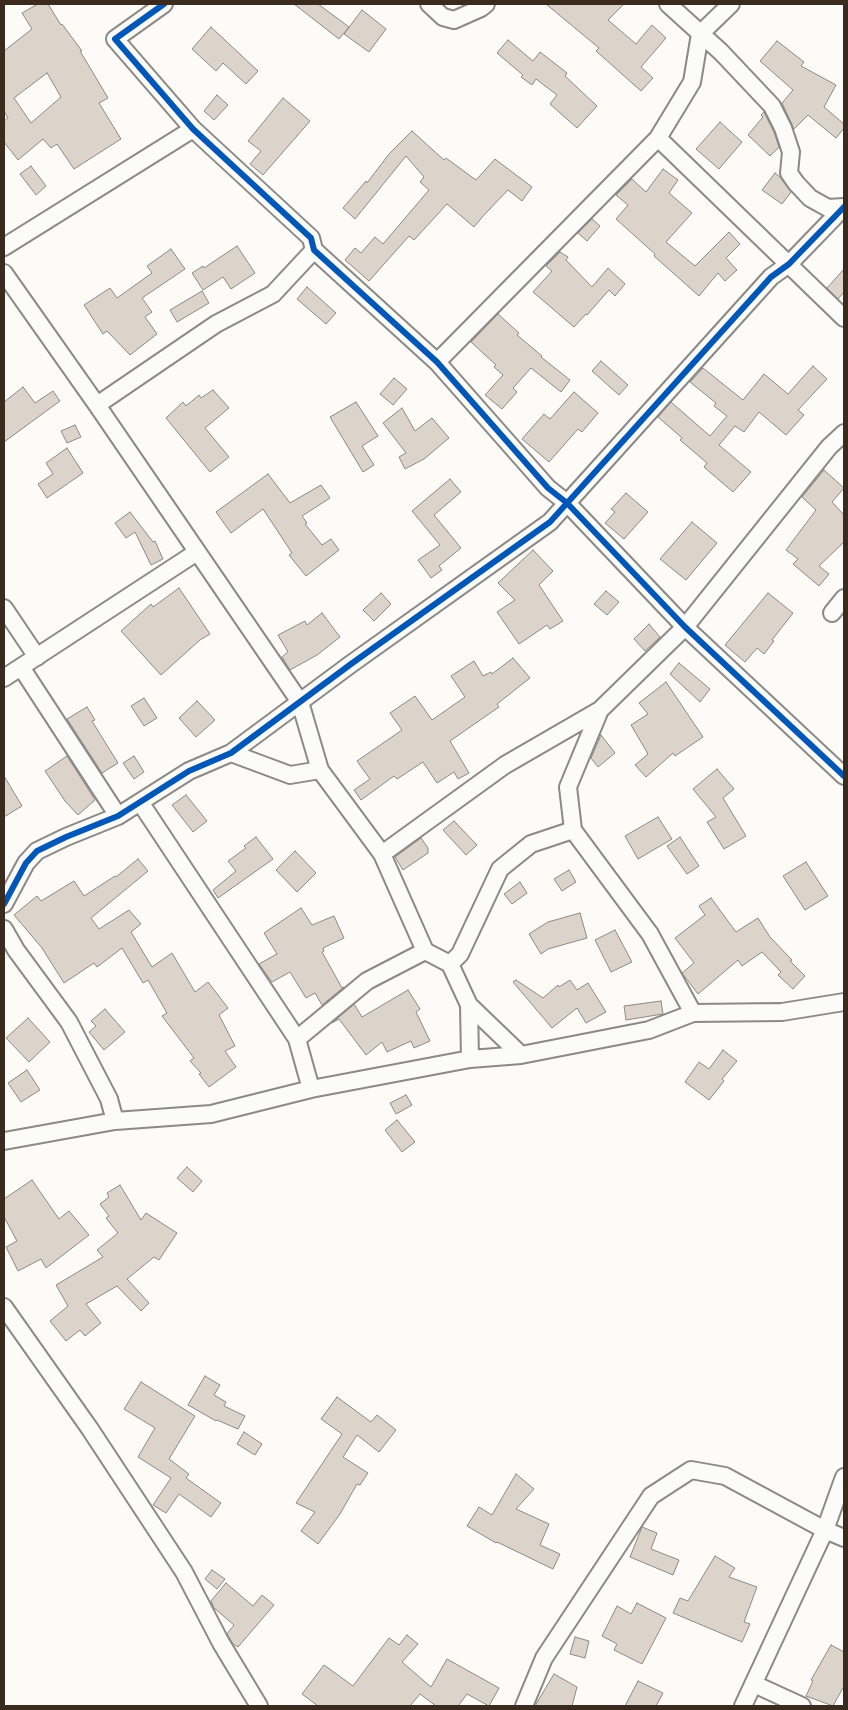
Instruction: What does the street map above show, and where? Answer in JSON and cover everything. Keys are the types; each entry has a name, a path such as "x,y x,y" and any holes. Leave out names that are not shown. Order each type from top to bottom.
{"street":[{"path":"164,4 115,39 193,128 311,238 314,250 437,362 548,488 566,503 685,627 841,766"},
{"path":"429,4 443,17 454,20 486,4"},
{"path":"668,4 721,52 772,106 783,128 791,152 789,173 796,183 810,198 828,208 844,207"},
{"path":"437,362 658,138 692,82 700,34 731,4"},
{"path":"4,247 193,128"},
{"path":"658,138 844,318"},
{"path":"4,904 26,863 37,851 118,816 189,770 231,753 550,522 772,277 789,264 844,207"},
{"path":"97,405 216,324 273,294 314,250"},
{"path":"4,273 97,405 300,702 320,770 382,854 425,951 450,964 469,1005 521,1055"},
{"path":"382,854 505,765 600,710 685,627 829,447 844,433"},
{"path":"4,678 198,552"},
{"path":"832,613 844,598"},
{"path":"4,608 37,657"},
{"path":"21,667 118,816"},
{"path":"600,710 568,787 573,830 650,934 693,1013"},
{"path":"231,753 290,775 320,770"},
{"path":"140,802 297,1040 311,1089"},
{"path":"450,964 460,954 500,869 531,844 573,830"},
{"path":"4,929 16,950 69,1022 109,1099 115,1121"},
{"path":"297,1040 367,981 425,951"},
{"path":"4,1141 115,1121 211,1114 311,1089 470,1059 521,1055 649,1030 693,1013 782,1012 844,1002"},
{"path":"469,1005 470,1059"},
{"path":"4,1307 90,1429 184,1572 221,1643 260,1706"},
{"path":"524,1706 544,1658 651,1496 691,1470 725,1476 825,1530 844,1538"},
{"path":"743,1706 825,1530 844,1477"},
{"path":"754,1684 802,1706"}],"building":[{"path":"38,4 48,4 61,25 82,51 80,51 108,98 99,103 121,139 74,169 57,144 51,148 43,139 18,160 4,142 4,121 8,118 4,111 4,51 32,29 22,13","holes":["47,73 61,97 31,123 14,98"]},
{"path":"294,4 318,4 349,27 339,39"},
{"path":"546,4 624,4 608,20 636,44 652,25 666,38 641,67 653,78 641,91 596,51 599,48"},
{"path":"362,10 386,29 369,52 344,34"},
{"path":"211,27 258,71 246,84 223,63 216,71 192,49"},
{"path":"508,40 533,61 540,52 567,73 565,76 597,106 577,128 550,104 557,95 536,79 532,85 521,77 523,75 497,53"},
{"path":"777,41 804,62 801,66 836,85 824,107 844,124 844,128 836,138 808,115 794,129 782,103 793,90 760,61"},
{"path":"217,95 228,105 214,120 204,111"},
{"path":"283,98 310,121 263,175 250,164 261,151 248,141"},
{"path":"764,112 779,147 770,156 748,135 763,117 761,115"},
{"path":"720,122 742,142 719,169 696,149"},
{"path":"412,131 444,160 446,158 476,180 495,159 532,187 522,201 508,190 474,227 447,204 414,240 409,236 369,281 345,260 355,248 361,253 375,237 383,244 429,190 420,182 424,177 406,156 355,219 343,208 366,181 367,183 389,154"},
{"path":"31,166 46,186 36,195 20,174"},
{"path":"663,169 678,180 669,193 692,213 666,242 695,266 729,232 740,244 726,258 737,270 725,281 718,273 699,296 616,219 628,205 616,195 632,179 646,192"},
{"path":"775,173 791,192 782,204 762,190"},
{"path":"592,219 600,226 587,241 578,233"},
{"path":"237,246 255,273 231,289 223,277 203,290 192,273 203,266 204,268"},
{"path":"171,249 185,269 142,298 152,312 145,317 157,334 130,355 107,331 103,334 84,305 110,288 117,298 152,273 147,266"},
{"path":"560,252 568,257 566,260 592,287 608,268 625,284 615,296 609,290 574,327 533,292 552,271 546,266"},
{"path":"844,269 844,292 838,299 827,288"},
{"path":"307,287 336,313 326,324 297,299"},
{"path":"202,291 209,303 177,322 170,310"},
{"path":"498,314 541,357 570,380 561,392 531,368 513,388 517,392 502,409 485,395 503,375 494,367 496,365 471,342"},
{"path":"601,361 628,385 619,395 592,371"},
{"path":"813,366 827,379 798,410 804,415 786,435 759,412 744,432 735,426 719,445 751,472 733,492 704,467 707,463 680,440 682,438 658,417 671,402 710,436 727,416 714,406 716,403 690,382 703,368 743,400 764,374 788,394"},
{"path":"394,378 407,389 393,405 380,394"},
{"path":"23,387 35,403 53,391 60,401 4,442 4,402"},
{"path":"213,390 229,408 205,428 229,457 210,472 166,418 183,402 186,406 199,395 201,398"},
{"path":"574,392 598,413 582,432 578,429 549,462 522,439 544,414 550,419"},
{"path":"356,402 378,436 362,446 374,465 363,472 330,417"},
{"path":"402,408 415,431 432,418 449,438 424,459 405,469 399,457 406,453 383,423"},
{"path":"75,425 81,437 67,443 61,431"},
{"path":"67,448 83,473 47,498 38,484 53,474 46,463"},
{"path":"824,470 844,488 832,502 844,515 844,542 819,566 829,574 819,586 793,564 798,559 786,550 816,510 802,497"},
{"path":"268,474 290,503 321,485 330,498 302,516 307,523 305,524 322,545 331,539 339,550 306,576 289,555 292,553 263,509 231,533 216,512"},
{"path":"450,479 461,492 434,515 461,548 439,566 442,570 431,578 418,560 440,545 412,511"},
{"path":"626,493 648,512 624,539 605,523 615,512 611,509"},
{"path":"130,512 153,542 155,541 163,559 151,565 135,532 126,538 115,523"},
{"path":"692,522 717,543 686,580 660,559"},
{"path":"533,550 553,571 539,585 563,621 550,629 547,625 519,644 497,612 515,600 498,583"},
{"path":"179,588 210,634 200,640 161,675 121,631 151,604 153,607"},
{"path":"606,591 619,602 607,615 594,604"},
{"path":"381,593 391,604 374,621 363,610"},
{"path":"768,593 793,613 772,640 774,641 764,654 757,648 745,662 725,645"},
{"path":"322,613 340,637 317,655 290,670 282,657 288,652 278,635 305,621 307,625"},
{"path":"649,624 660,637 645,651 634,639"},
{"path":"513,658 530,678 497,704 499,707 450,741 469,773 458,779 454,772 437,783 423,762 397,779 394,776 361,800 354,790 370,779 357,761 402,730 390,713 415,696 432,720 465,697 451,676 474,661 483,676 491,672 492,674"},
{"path":"679,663 710,689 700,702 670,674"},
{"path":"666,682 703,737 675,756 673,753 646,777 635,765 648,754 631,725 648,714 639,703"},
{"path":"144,698 157,718 144,726 131,706"},
{"path":"197,701 215,720 196,737 179,718"},
{"path":"87,707 95,720 92,721 118,763 102,773 67,719"},
{"path":"601,735 615,753 598,767 591,758"},
{"path":"67,756 95,800 78,815 65,801 45,771"},
{"path":"134,756 144,772 134,779 123,763"},
{"path":"717,769 734,789 723,798 746,836 724,849 707,822 716,817 693,789"},
{"path":"4,776 22,806 4,817"},
{"path":"186,795 207,821 193,832 172,805"},
{"path":"658,817 672,839 638,859 625,836"},
{"path":"454,821 477,845 466,855 443,830"},
{"path":"256,837 273,859 218,898 213,890 236,871 228,861 246,848 244,846"},
{"path":"680,837 699,866 687,874 667,846"},
{"path":"421,838 428,848 428,853 403,870 395,857"},
{"path":"295,851 316,873 297,892 276,870"},
{"path":"138,859 148,871 91,918 99,929 129,910 141,924 131,932 152,967 172,953 195,992 208,982 228,1008 219,1015 235,1046 225,1051 236,1067 209,1087 199,1074 201,1073 190,1061 194,1058 162,1016 167,1013 148,980 143,983 122,948 97,967 94,963 64,983 42,948 14,915 37,896 41,901 74,881 84,896 116,877"},
{"path":"806,862 828,896 805,910 783,876"},
{"path":"569,870 576,882 562,891 554,879"},
{"path":"520,882 527,893 512,904 504,894"},
{"path":"711,898 736,932 758,918 770,937 805,976 793,989 778,975 781,972 762,952 742,966 738,960 698,994 682,973 694,963 675,938 705,915 699,906"},
{"path":"301,908 312,925 334,916 344,938 323,948 324,951 322,952 342,988 344,987 322,1005 315,993 306,998 290,972 272,982 259,964 277,954 264,933"},
{"path":"580,913 587,938 548,949 541,954 529,934 548,922"},
{"path":"615,930 632,962 611,972 595,940"},
{"path":"516,980 543,998 558,985 559,987 570,980 577,990 588,983 606,1012 586,1023 577,1008 552,1028 513,982"},
{"path":"408,990 420,1009 416,1012 430,1041 414,1048 411,1041 387,1052 382,1042 366,1055 339,1019 332,1023 354,1004 362,1017"},
{"path":"661,1001 663,1014 626,1020 624,1006"},
{"path":"105,1009 125,1032 104,1050 89,1032 96,1026 91,1021"},
{"path":"28,1018 50,1042 29,1062 6,1038"},
{"path":"723,1050 737,1061 722,1079 724,1081 709,1100 685,1082 699,1062 709,1069"},
{"path":"27,1070 40,1090 21,1102 8,1083"},
{"path":"406,1095 412,1105 396,1114 390,1103"},
{"path":"397,1120 415,1142 402,1152 385,1130"},
{"path":"187,1167 202,1181 193,1192 177,1178"},
{"path":"32,1180 59,1219 69,1211 89,1235 46,1268 41,1259 18,1271 6,1247 17,1241 4,1217 4,1199"},
{"path":"120,1185 141,1220 146,1213 177,1233 159,1260 154,1257 127,1279 149,1303 141,1311 117,1286 86,1304 101,1323 85,1336 80,1330 66,1341 50,1321 68,1306 56,1285 103,1257 97,1250 118,1233 106,1218 109,1216 100,1204 109,1197 107,1193"},
{"path":"205,1376 220,1385 214,1395 226,1402 224,1406 245,1416 238,1429 216,1421 188,1405"},
{"path":"141,1382 195,1416 169,1459 189,1474 186,1478 221,1503 211,1517 179,1494 166,1513 153,1505 171,1478 138,1457 155,1428 124,1409"},
{"path":"337,1397 371,1422 377,1415 396,1430 379,1452 357,1435 343,1457 368,1473 360,1485 357,1484 340,1514 318,1544 301,1531 315,1512 296,1503 342,1434 321,1419"},
{"path":"244,1432 262,1444 255,1455 237,1444"},
{"path":"516,1474 534,1489 516,1509 549,1524 540,1545 560,1554 553,1569 496,1543 467,1526 479,1507 492,1515"},
{"path":"642,1527 657,1533 651,1549 679,1560 673,1575 630,1557"},
{"path":"715,1556 735,1568 729,1577 757,1587 744,1622 750,1624 742,1642 673,1613 680,1598 688,1601"},
{"path":"212,1570 225,1579 217,1589 205,1579"},
{"path":"226,1583 253,1606 262,1595 274,1605 238,1647 233,1644 227,1634 234,1625 214,1608 211,1601"},
{"path":"637,1603 666,1618 642,1664 614,1650 617,1644 602,1636 617,1606 631,1614"},
{"path":"407,1635 418,1644 402,1662 431,1687 447,1659 499,1688 489,1706 467,1694 458,1706 436,1706 420,1694 410,1706 318,1706 302,1694 324,1665 353,1686 389,1638 399,1645"},
{"path":"575,1637 589,1641 585,1658 570,1654"},
{"path":"831,1645 844,1652 844,1686 833,1706 806,1696 813,1681 811,1680"},
{"path":"554,1674 577,1687 572,1706 535,1706"},
{"path":"638,1681 663,1693 656,1706 625,1706"}],"cycle path":[{"path":"164,4 115,39 193,129 311,238 314,250 437,362 548,488 567,503 685,627 844,776"},
{"path":"4,904 26,863 37,851 118,816 189,771 231,753 351,664 550,522 771,277 789,264 844,207"}]}
